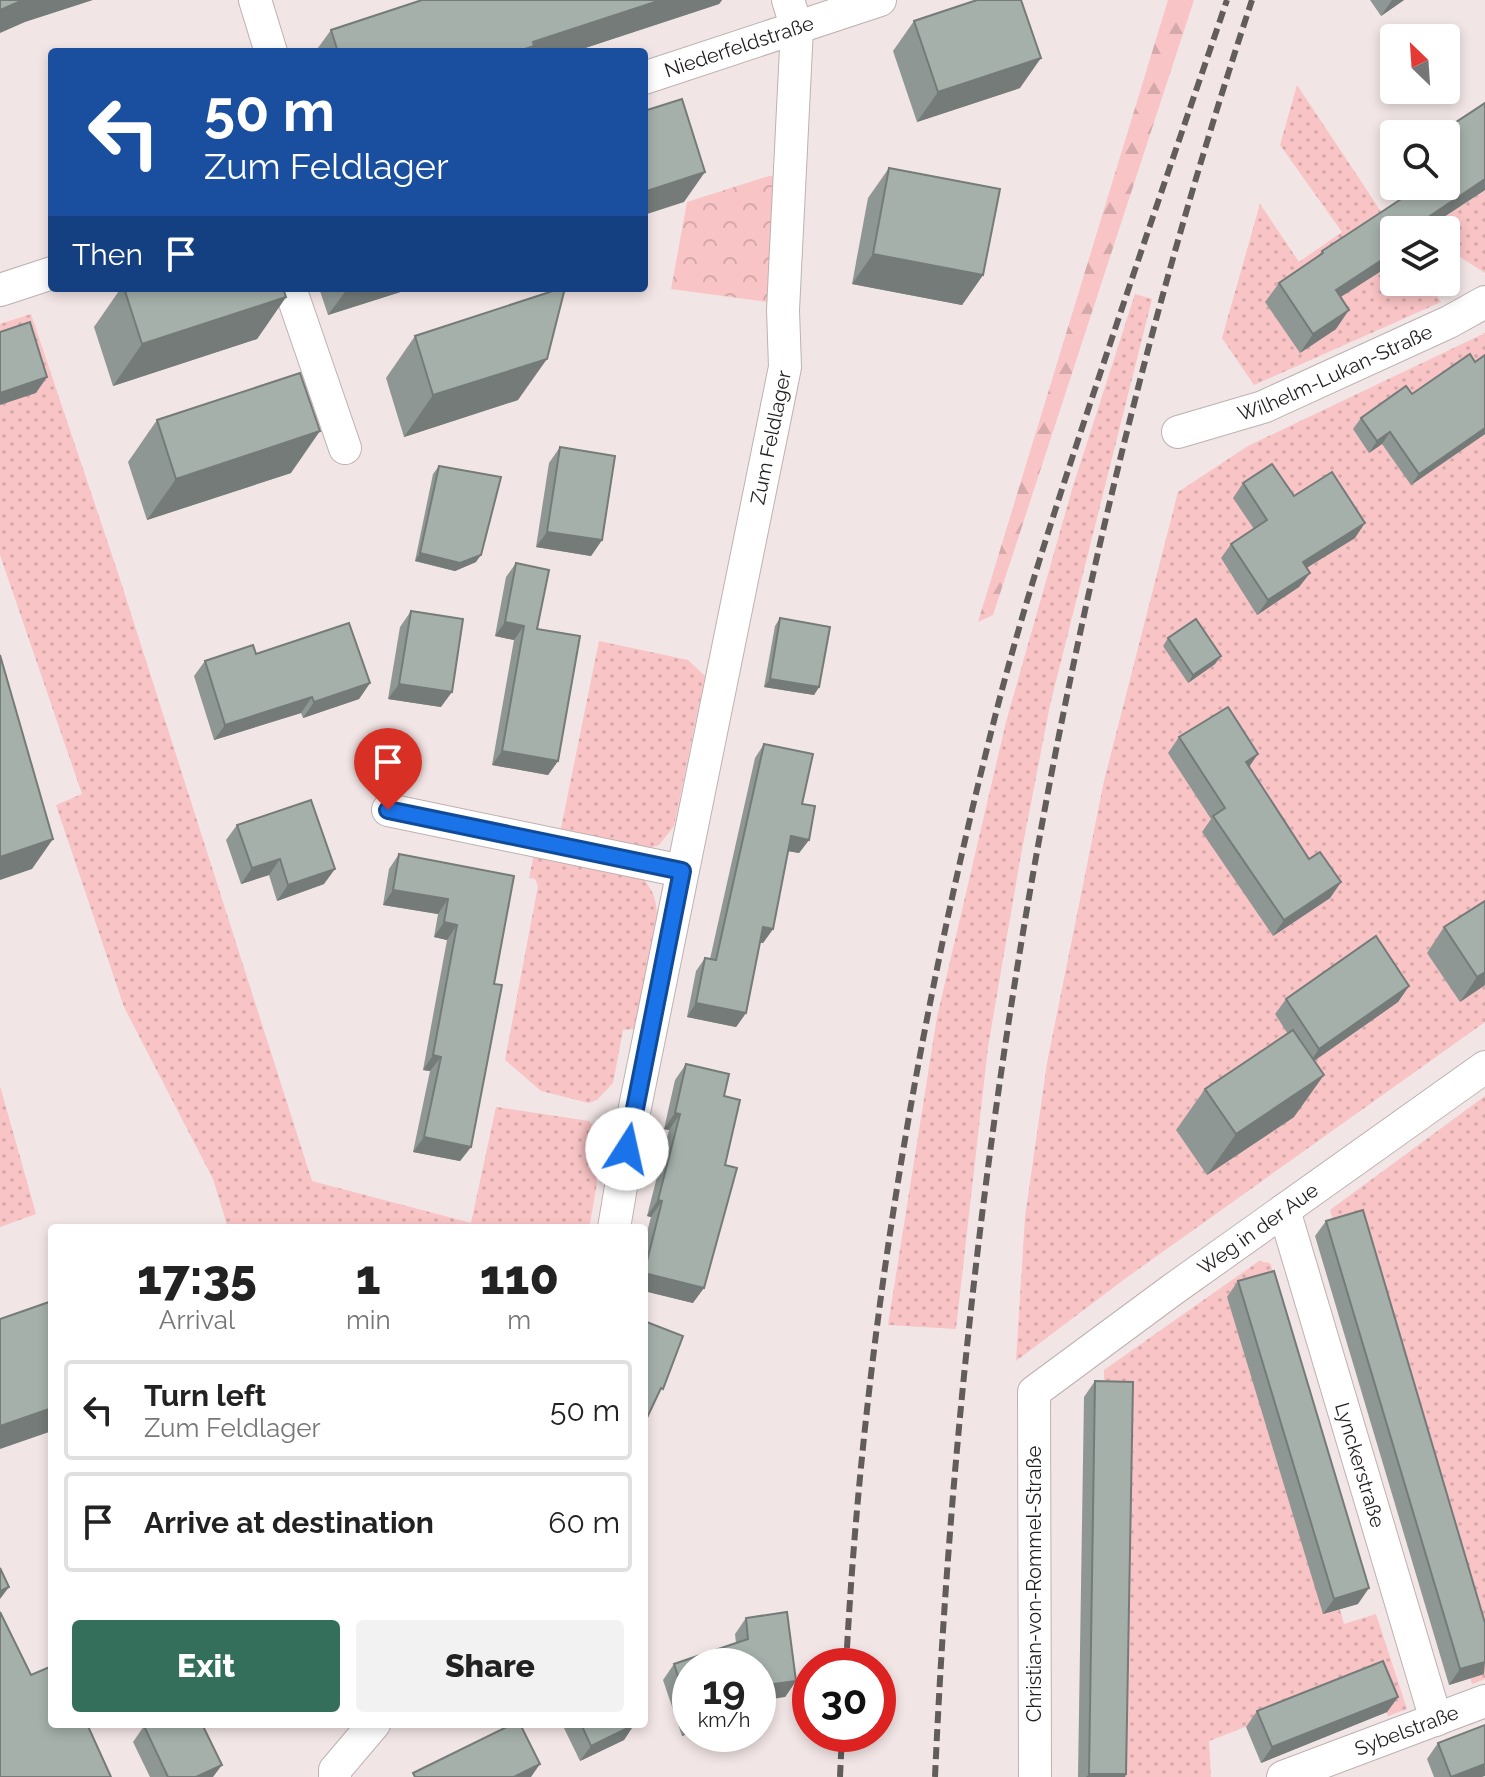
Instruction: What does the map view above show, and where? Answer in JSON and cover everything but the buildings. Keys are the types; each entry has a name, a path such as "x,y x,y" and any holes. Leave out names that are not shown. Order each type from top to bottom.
{"street":[{"path":"255,0 270,48"},
{"name":"Niederfeldstraße","path":"648,76 792,14 880,0"},
{"name":"Zum Feldlager","path":"615,1224 682,871 785,367 783,310 792,14"},
{"path":"0,290 48,274"},
{"path":"291,292 345,448"},
{"name":"Wilhelm-Lukan-Straße","path":"1178,432 1263,407 1449,322 1485,302"},
{"path":"388,810 682,871"},
{"name":"Weg in der Aue","path":"1034,1392 1485,1067"},
{"name":"Lynckerstraße","path":"1284,1210 1436,1720"},
{"name":"Christian-von-Rommel-Straße","path":"1034,1392 1035,1777"},
{"name":"Sybelstraße","path":"1283,1777 1339,1767 1436,1720 1485,1701"},
{"path":"330,1775 371,1728"}],"green space":[{"path":"1168,0 1194,0 993,615 978,622"},
{"path":"1297,85 1384,216 1380,216 1380,296 1437,296 1441,302 1254,385 1222,338 1260,204 1299,262 1342,232 1280,145"},
{"path":"769,176 779,177 767,302 671,289 687,202"},
{"path":"1485,190 1485,273 1460,257 1460,216 1446,216"},
{"path":"1135,294 1152,299 1050,705 1020,860 988,1047 956,1329 888,1325 937,1017 1006,722 1073,486"},
{"path":"31,314 119,576 312,1181 471,1223 496,1107 589,1121 594,1127 597,1184 590,1224 227,1224 213,1179 124,1007 56,805 82,794 0,555 0,324"},
{"path":"1485,333 1485,1022 1126,1278 1016,1361 1025,1217 1047,1063 1104,781 1178,492 1248,446"},
{"path":"599,641 688,660 705,676 674,826 659,845 647,849 560,833"},
{"path":"534,854 642,878 656,904 657,914 634,1029 623,1030 613,1083 597,1100 589,1103 541,1091 505,1060 538,886 535,879 529,878"},
{"path":"0,1086 36,1214 0,1227"},
{"path":"1485,1096 1485,1679 1472,1684 1330,1210"},
{"path":"1259,1261 1270,1263 1278,1285 1253,1294 1344,1624 1376,1614 1407,1709 1388,1716 1373,1677 1209,1741 1211,1777 1105,1777 1104,1370"}],"railway":[{"path":"847,1648 854,1544 880,1302 919,1062 969,823 998,705 1048,531 1227,0"},
{"path":"935,1777 949,1551 969,1326 997,1101 1032,878 1075,656 1126,435 1185,216 1252,0"},
{"path":"840,1777 841,1752"}],"route":[{"path":"388,810 682,871 627,1149"}]}
